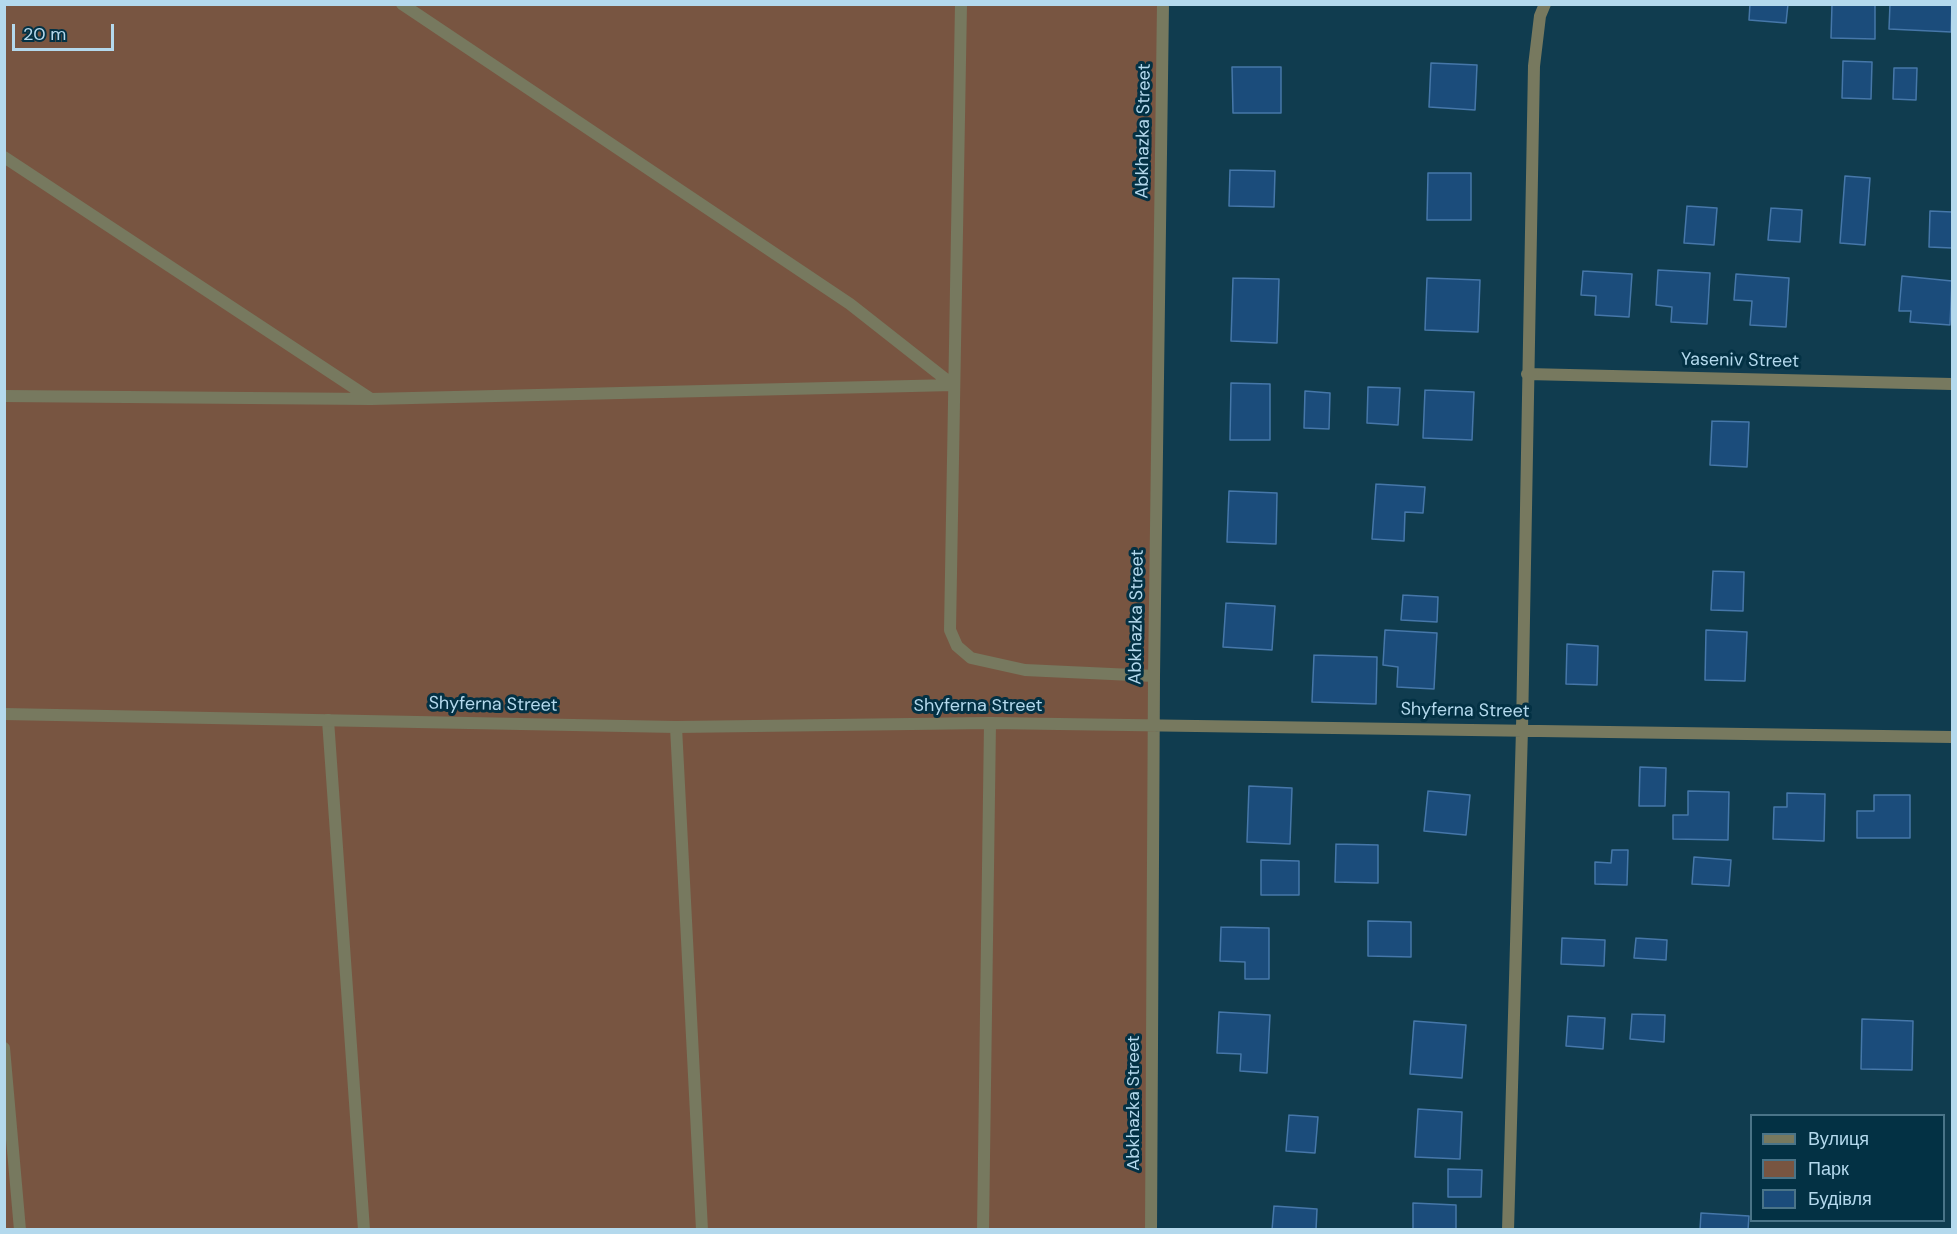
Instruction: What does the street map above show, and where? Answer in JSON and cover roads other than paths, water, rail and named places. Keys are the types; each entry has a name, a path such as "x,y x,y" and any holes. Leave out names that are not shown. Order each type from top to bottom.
{"street":[{"path":"402,4 850,304 953,385"},
{"path":"961,4 950,630 957,646 970,658 1025,670 1154,676"},
{"name":"Abkhazka Street","path":"1151,1230 1154,676 1164,4"},
{"path":"1508,1230 1522,729 1534,66 1540,16 1545,4"},
{"path":"4,157 371,399"},
{"name":"Yaseniv Street","path":"1527,374 1953,384"},
{"path":"4,396 371,399 953,385"},
{"name":"Shyferna Street","path":"4,714 676,727 990,723 1953,736"},
{"path":"328,720 364,1230"},
{"path":"983,1230 990,723"},
{"path":"676,727 702,1230"},
{"path":"4,1048 20,1230"}]}
